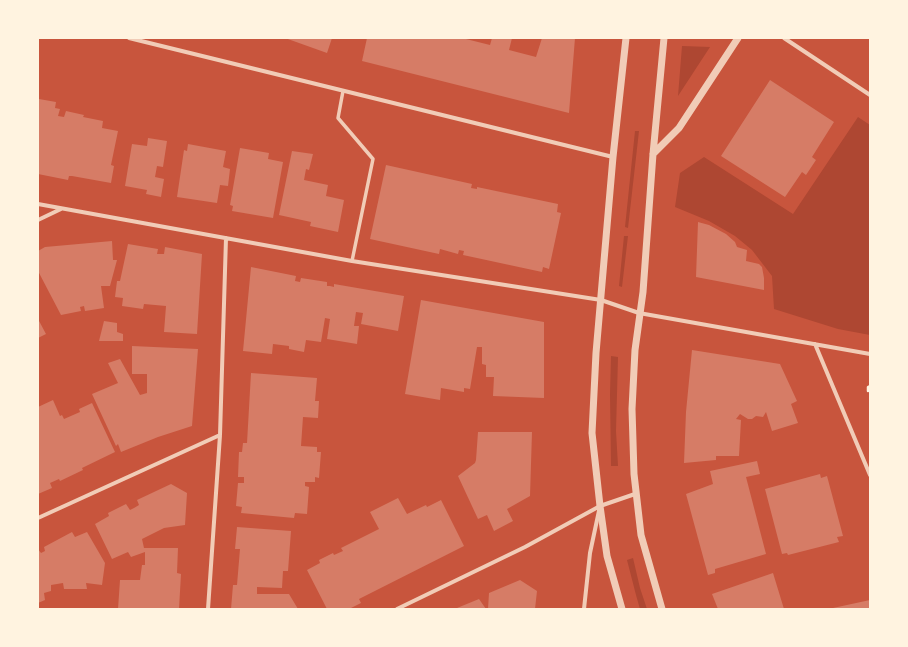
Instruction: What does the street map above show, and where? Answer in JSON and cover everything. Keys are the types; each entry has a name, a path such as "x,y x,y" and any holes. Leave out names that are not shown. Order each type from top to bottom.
{"street":[{"path":"129,38 612,157"},
{"path":"622,609 607,556 592,433 596,353 612,157 626,38"},
{"path":"662,609 641,535 632,441 632,409 635,350 643,292 653,154 664,38"},
{"path":"653,154 679,128 738,38"},
{"path":"784,38 870,95"},
{"path":"343,91 338,118 373,159 352,261"},
{"path":"38,204 352,261 601,300 639,313 870,354"},
{"path":"38,220 62,208"},
{"path":"208,609 220,435 226,238"},
{"path":"815,344 870,475"},
{"path":"38,518 220,435"},
{"path":"397,609 525,547 600,506 636,494"},
{"path":"584,609 590,553 600,506"}],"path":[{"path":"868,392 868,387 870,386"}],"shaded area":[{"path":"682,46 710,47 678,96"},
{"path":"858,117 870,125 870,335 838,329 774,309 772,276 752,250 735,236 709,221 675,207 680,173 704,157 793,214"},
{"path":"635,131 639,131 628,228 625,227"},
{"path":"624,236 628,236 622,287 619,286"},
{"path":"611,356 618,357 616,431 618,466 611,466"},
{"path":"633,558 647,609 640,609 636,595 627,560"}],"building":[{"path":"285,38 332,38 327,53"},
{"path":"367,38 462,38 490,45 492,38 512,38 509,50 536,57 542,38 575,38 569,113 362,61"},
{"path":"770,80 834,122 812,157 816,160 806,175 802,172 785,197 721,156"},
{"path":"39,99 56,102 55,108 60,109 58,116 64,117 66,111 84,115 83,117 103,121 102,128 118,131 111,165 114,166 111,183 72,176 69,176 68,180 38,174"},
{"path":"148,138 167,141 163,167 157,166 155,177 164,179 161,197 146,194 147,190 125,186 132,144 147,146"},
{"path":"188,144 226,151 223,167 230,169 228,186 220,185 217,203 177,197 184,150 187,151"},
{"path":"240,148 269,153 268,159 283,162 273,218 232,211 233,206 230,205"},
{"path":"292,151 313,154 309,170 306,169 304,180 328,185 326,196 344,200 338,232 310,226 311,222 279,215"},
{"path":"386,165 472,184 471,188 477,189 477,187 558,204 557,212 561,213 549,269 543,267 542,272 463,255 464,251 459,250 458,254 440,249 439,254 370,239"},
{"path":"698,222 709,225 726,234 735,242 737,247 747,250 746,261 759,264 762,267 764,290 696,277"},
{"path":"112,241 113,260 117,260 110,286 101,286 104,308 85,311 84,306 80,307 81,311 61,315 38,271 38,251 45,247"},
{"path":"128,244 158,249 157,254 164,254 165,247 202,254 197,334 164,332 166,306 144,304 143,309 122,306 123,298 115,297 117,281 120,281"},
{"path":"251,267 296,276 295,281 300,282 301,278 327,282 327,286 334,287 334,284 404,296 398,331 361,324 363,313 356,312 354,326 359,326 357,344 327,339 330,319 325,318 321,342 306,340 304,352 289,349 289,346 273,344 272,354 243,351"},
{"path":"421,300 544,322 544,398 493,396 494,377 486,377 486,365 482,364 482,347 477,347 470,389 464,388 464,392 441,388 440,400 405,394"},
{"path":"38,319 46,334 38,338"},
{"path":"104,321 117,323 117,332 123,334 123,341 99,341"},
{"path":"132,346 198,349 192,426 158,437 121,452 118,444 116,446 92,394 118,383 108,363 120,359 140,395 147,393 147,374 132,374"},
{"path":"692,350 780,364 797,401 791,404 798,423 772,431 766,412 763,417 756,416 752,419 748,419 740,414 736,419 741,420 739,456 716,456 716,460 684,463 686,412"},
{"path":"251,373 317,378 315,401 319,401 318,418 303,417 301,446 317,447 317,452 321,452 319,478 315,477 315,482 305,482 305,486 309,487 307,514 295,513 294,518 241,513 242,507 236,506 238,483 244,483 244,477 238,477 239,452 242,452 243,443 247,443"},
{"path":"53,400 60,416 62,415 64,419 80,412 79,409 92,403 115,452 82,468 83,470 60,481 59,479 50,483 52,488 38,494 38,407"},
{"path":"478,432 532,432 530,496 507,509 513,521 494,531 487,515 478,519 458,476 475,463"},
{"path":"757,461 760,474 746,477 766,554 715,569 715,573 708,575 686,494 713,484 710,471"},
{"path":"820,474 821,478 827,476 843,536 837,537 839,542 788,555 787,553 782,554 765,489"},
{"path":"171,484 187,493 185,525 164,528 142,539 144,548 178,548 177,573 181,574 179,609 118,609 120,580 140,580 142,565 145,565 145,552 131,557 128,552 112,559 95,524 109,516 108,513 126,504 130,510 134,508 139,505 137,500"},
{"path":"398,498 407,514 441,500 464,546 359,599 361,603 349,609 327,609 307,570 320,563 319,560 333,553 334,555 343,551 341,548 379,529 370,512"},
{"path":"237,527 291,531 288,571 283,571 282,588 257,587 257,594 289,594 298,609 231,609 233,585 237,585 240,549 235,549"},
{"path":"72,532 75,537 87,532 105,563 102,585 86,583 87,589 64,589 63,583 51,585 51,591 44,593 45,600 38,603 38,549 41,553 45,551 44,547"},
{"path":"773,573 784,609 718,609 712,594"},
{"path":"520,580 537,591 535,609 488,609 489,593"},
{"path":"479,599 486,609 457,609 457,608"},
{"path":"870,600 870,609 833,609 833,608"}]}
